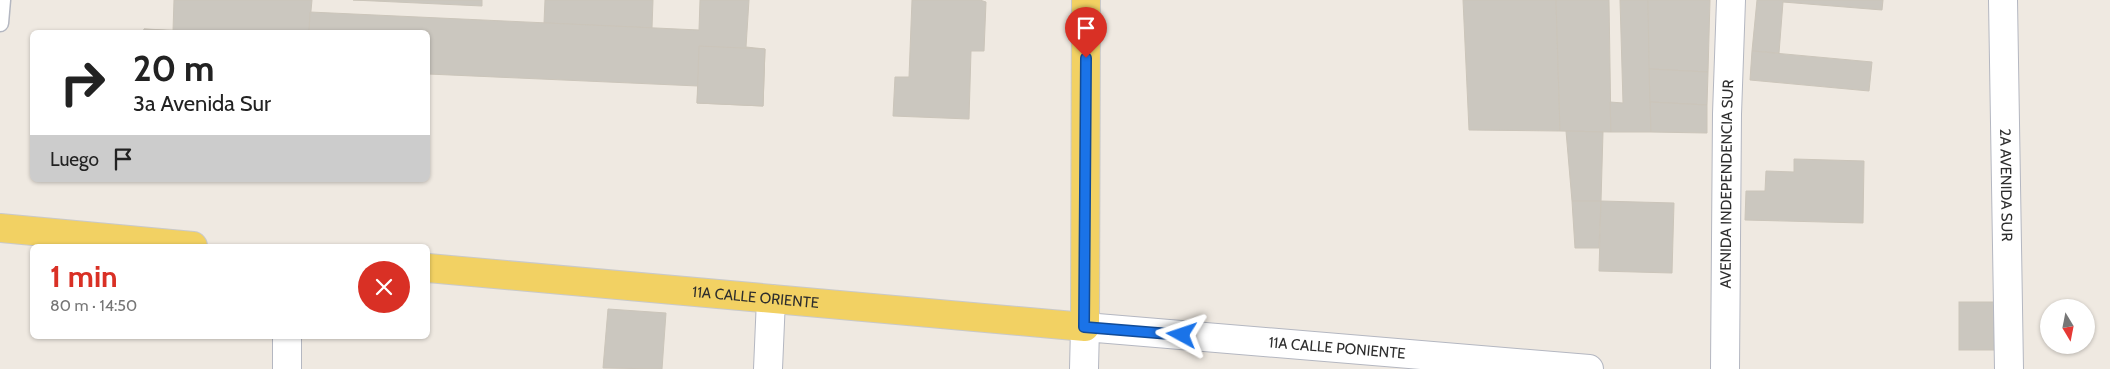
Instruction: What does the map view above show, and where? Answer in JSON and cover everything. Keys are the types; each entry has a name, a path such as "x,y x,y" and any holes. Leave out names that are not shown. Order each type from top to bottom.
{"main road":[{"path":"1084,369 1086,0"},
{"name":"AVENIDA INDEPENDENCIA SUR","path":"1725,369 1731,0"},
{"name":"2A AVENIDA SUR","path":"2003,0 2009,369"},
{"path":"0,228 172,244"},
{"name":"11A CALLE ORIENTE","path":"430,268 1084,327"},
{"path":"768,369 771,299"},
{"name":"11A CALLE PONIENTE","path":"1084,327 1590,369"},
{"path":"286,339 287,369"}],"lane":[{"path":"0,23 2,0"}],"building":[{"path":"174,0 312,0 309,30 173,30"},
{"path":"353,0 482,0 482,6"},
{"path":"545,0 653,0 652,28 544,23"},
{"path":"700,0 749,0 746,47 765,49 763,106 697,103 698,86 430,74 430,30 309,30 310,12 699,30"},
{"path":"912,0 980,0 986,2 984,51 971,51 969,119 893,116 895,77 909,77"},
{"path":"1463,0 1556,0 1560,131 1469,130"},
{"path":"1556,0 1609,0 1611,132 1560,131"},
{"path":"1620,0 1648,0 1651,132 1611,132 1610,102 1623,103"},
{"path":"1648,0 1710,0 1708,72 1649,69"},
{"path":"1757,0 1883,0 1882,10 1783,2 1779,53 1752,51"},
{"path":"699,46 765,49 763,106 697,103"},
{"path":"1752,51 1872,62 1869,91 1750,80"},
{"path":"1649,69 1708,72 1707,105 1650,102"},
{"path":"1650,102 1707,105 1707,133 1651,132"},
{"path":"1566,131 1603,132 1601,201 1572,201"},
{"path":"1794,159 1864,161 1863,223 1745,220 1746,191 1765,191 1766,171 1794,172"},
{"path":"1572,201 1601,201 1599,248 1575,248"},
{"path":"1601,201 1674,203 1672,273 1599,271"},
{"path":"1959,302 1998,302 1998,350 1959,350"},
{"path":"608,309 666,313 662,369 603,368"}],"route":[{"path":"1086,58 1084,327 1182,335"}]}
